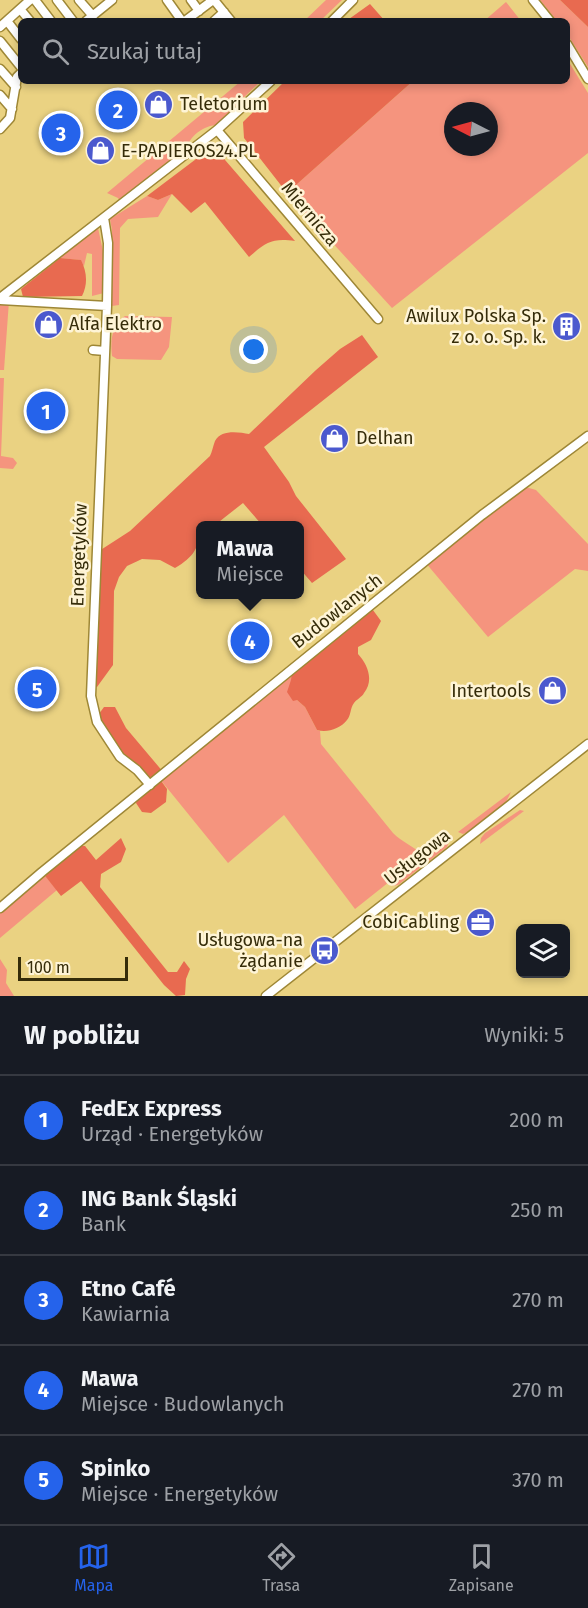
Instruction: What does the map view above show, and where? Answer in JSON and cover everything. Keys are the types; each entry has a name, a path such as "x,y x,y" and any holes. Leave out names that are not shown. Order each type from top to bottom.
{"street":[{"path":"18,36 3,24 30,0"},
{"path":"35,0 49,18"},
{"path":"57,0 71,18"},
{"path":"79,0 89,18 107,2"},
{"path":"167,0 181,18"},
{"path":"191,0 199,10"},
{"path":"335,18 354,0"},
{"path":"533,0 548,18"},
{"path":"187,18 217,1 229,18"},
{"path":"20,9 28,18"},
{"path":"217,18 224,12"},
{"path":"0,41 18,63"},
{"path":"570,49 588,79"},
{"path":"1,73 16,87"},
{"path":"1,127 10,118 18,76"},
{"path":"0,299 217,130 268,84"},
{"path":"0,95 12,109"},
{"name":"Miernicza","path":"217,130 378,319"},
{"name":"Energetyków","path":"104,218 108,243 107,306 91,696 97,722 120,757 137,770 150,785"},
{"path":"0,299 85,309 107,306"},
{"path":"93,350 105,351"},
{"name":"Budowlanych","path":"0,908 482,515 588,436"},
{"name":"Usługowa","path":"266,996 588,744"}],"shaded area":[{"path":"326,0 342,0 323,18 307,18"},
{"path":"540,0 560,0 588,27 588,67 570,39 570,18 555,18"},
{"path":"560,0 588,0 588,27"},
{"path":"506,2 519,18 487,18"},
{"path":"370,4 382,18 350,18"},
{"path":"570,64 588,93 588,153 392,308 287,193 410,84 570,84"},
{"path":"237,84 258,84 240,101 242,103 218,125 198,132 190,140 186,150 122,205 118,198 107,193"},
{"path":"282,84 410,84 287,193 244,138 243,122"},
{"path":"212,147 295,241 270,242 249,257 205,202 191,213 172,194 158,200 147,196"},
{"path":"172,194 158,217 128,219 120,228 119,305 112,306 110,219 147,196 158,200"},
{"path":"98,228 103,251 104,293 92,296 92,254 87,253 84,266 80,260 60,258 70,247"},
{"path":"60,258 81,260 86,278 82,296 23,297 21,289"},
{"path":"0,300 9,301 4,370 0,370"},
{"path":"125,316 172,317 169,347 161,360 117,359 112,356 113,333 117,324"},
{"path":"362,335 378,357 264,447 296,496 346,559 312,583 304,574 304,521 259,521 243,503 220,521 196,521 196,548 187,560 175,568 160,560 142,559 127,566 119,577 114,591 113,665 97,687 91,687 96,553 130,531 210,456 218,437 231,432 249,434 340,349"},
{"path":"0,378 4,378 1,456 13,458 17,463 13,469 0,468"},
{"path":"522,486 536,490 588,544 588,571 575,569 488,637 425,562"},
{"path":"370,606 381,621 371,640 358,647 358,654 365,663 368,673 367,688 354,703 348,718 341,726 333,730 317,730 305,707 297,700 293,701 287,692 292,668"},
{"path":"292,668 291,680 297,700 305,707 317,730 320,731 321,744 393,833 423,855 355,909 284,815 228,863 159,778"},
{"path":"104,707 115,707 126,728 164,773 159,778 167,789 166,802 151,813 142,812 136,803 138,795 150,786 120,757 96,718"},
{"path":"511,792 506,802 470,831 463,834 458,832"},
{"path":"520,810 524,811 480,844 485,833"},
{"path":"121,838 126,849 121,862 101,874 100,887 168,972 177,972 184,961 190,969 186,979 185,995 176,996 164,985 81,881 61,896 42,872 75,846 85,846 96,860"},
{"path":"450,839 447,847 398,885 391,886"},
{"path":"42,872 57,890 0,938 0,908"},
{"path":"0,959 7,970 6,983 14,996 0,996"}],"place":[{"name":"Teletorium","path":"159,104"},
{"name":"ING Bank Śląski","path":"118,110"},
{"name":"Etno Café","path":"61,133"},
{"name":"E-PAPIEROS24.PL","path":"100,151"},
{"name":"Alfa Elektro","path":"48,324"},
{"name":"Awilux Polska Sp. z o. o. Sp. k.","path":"567,326"},
{"name":"FedEx Express","path":"46,411"},
{"name":"Delhan","path":"335,438"},
{"name":"Mawa","path":"250,641"},
{"name":"Spinko","path":"37,689"},
{"name":"Intertools","path":"552,691"},
{"name":"CobiCabling","path":"480,922"},
{"name":"Usługowa-na żądanie","path":"324,950"}]}
